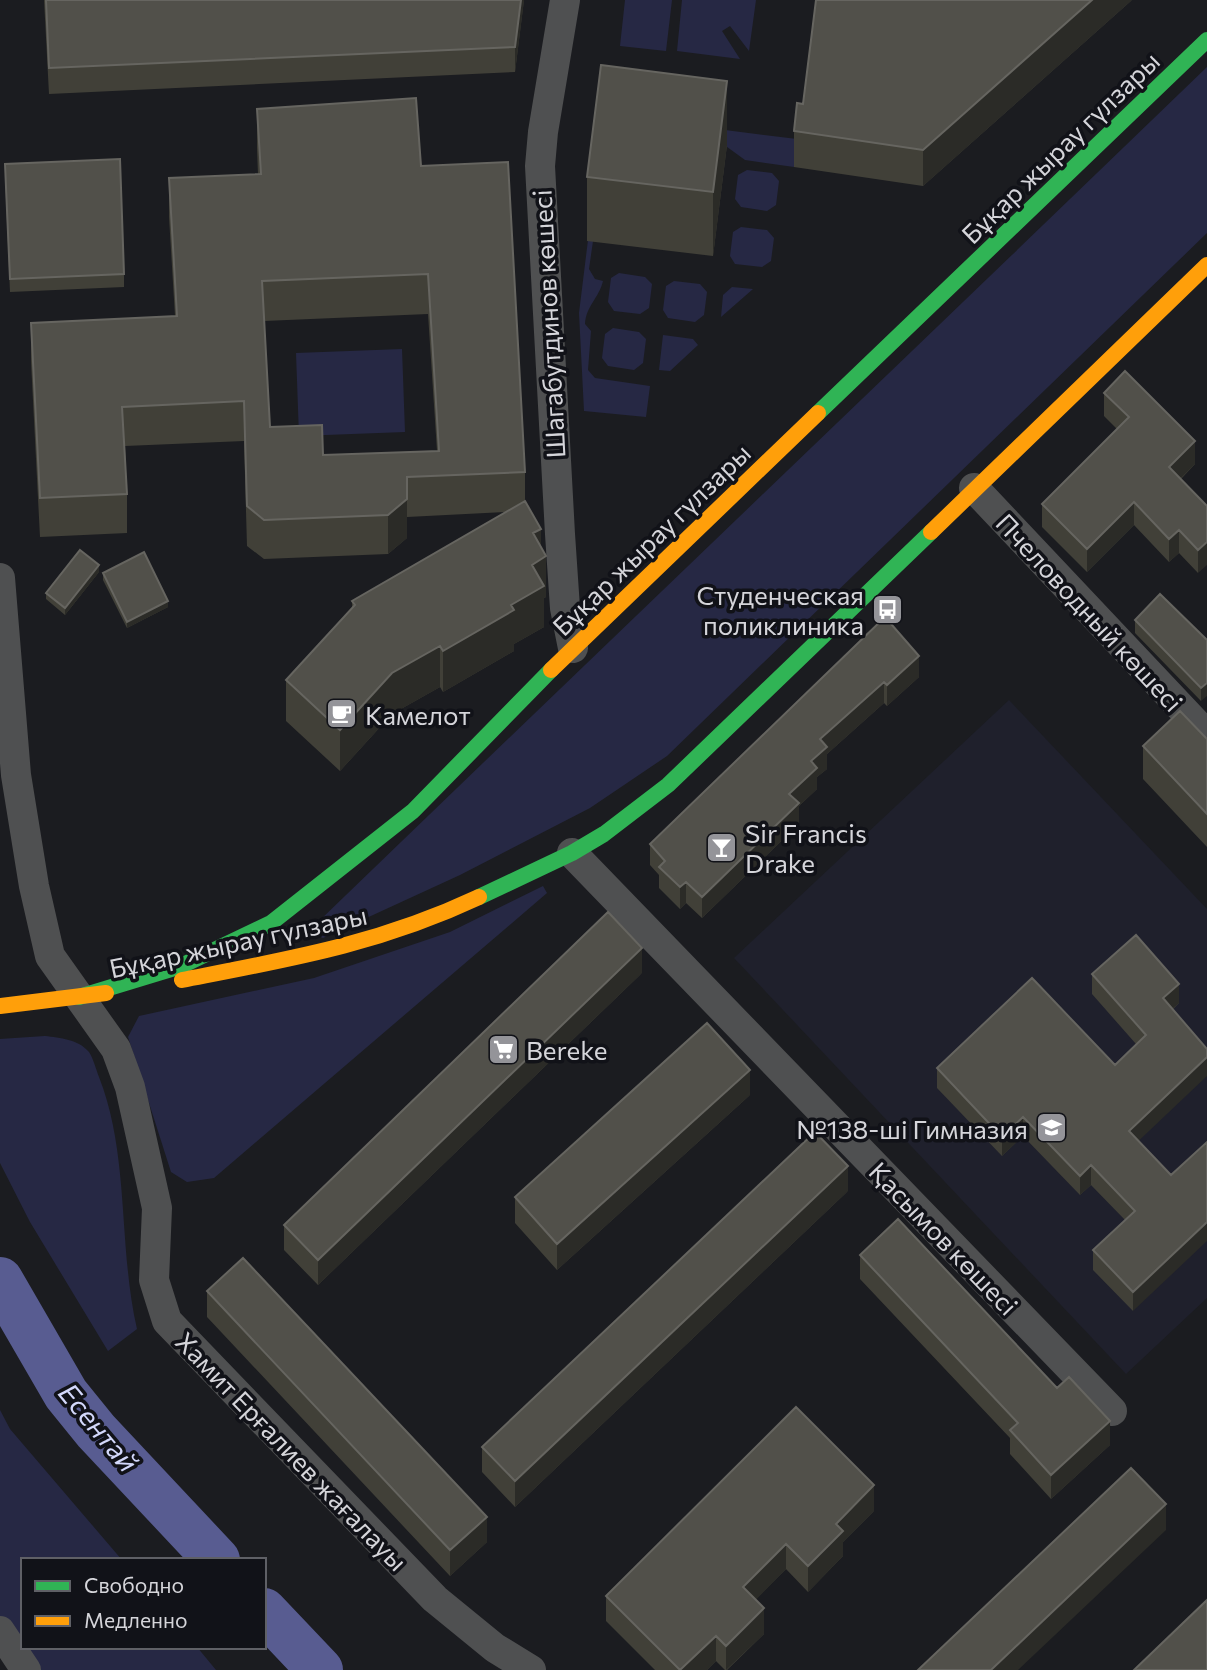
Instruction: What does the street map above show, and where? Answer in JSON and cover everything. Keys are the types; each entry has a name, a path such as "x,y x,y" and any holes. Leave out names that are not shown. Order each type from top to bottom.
{"street":[{"name":"Шагабутдинов көшесі","path":"565,0 540,166 558,509 565,608 573,648"},
{"name":"Бұқар жырау гүлзары","path":"0,1006 79,997 277,942 413,811 573,648 1207,40"},
{"name":"Бұқар жырау гүлзары","path":"79,997 181,966 277,942 328,952 397,932 482,896 572,853 604,834 668,785 1207,265"},
{"name":"Пчеловодный көшесі","path":"974,488 1207,736"},
{"name":"Хамит Ерғалиев жағалауы","path":"0,578 16,775 34,887 50,957 116,1049 130,1087 157,1208 154,1280 167,1321 435,1599 495,1648 531,1670"},
{"name":"Қасымов көшесі","path":"572,853 1112,1411"},
{"path":"0,1631 26,1670"}],"shaded area":[{"path":"625,0 672,0 666,51 620,46"},
{"path":"682,0 756,0 749,51 730,26 722,31 740,59 677,51"},
{"path":"1207,67 1207,233 667,756 590,808 460,875 323,938 313,934 317,923"},
{"path":"725,130 797,139 794,167 745,160 723,144"},
{"path":"747,170 772,173 779,181 776,205 767,211 741,207 735,199 738,175"},
{"path":"741,227 767,230 774,238 771,261 762,267 735,264 730,256 733,232"},
{"path":"588,240 593,241 589,269 595,279 603,281 586,318 585,324 591,331 588,370 595,378 650,386 646,417 584,411 579,313"},
{"path":"619,273 645,277 652,284 649,308 640,314 614,311 608,302 611,278"},
{"path":"674,281 700,284 707,292 704,315 695,322 668,318 663,310 666,286"},
{"path":"732,287 753,289 721,317 723,295"},
{"path":"613,328 639,332 646,339 643,363 634,370 608,366 602,358 605,334"},
{"path":"663,335 693,339 698,345 670,371 659,370"},
{"path":"402,349 405,432 299,436 296,353"},
{"name":"№138-ші Гимназия","path":"1009,700 1207,909 1207,1298 1126,1374 734,958"},
{"path":"543,886 547,893 214,1178 187,1182 171,1172 128,1037 139,1016 314,978 450,932"},
{"path":"45,1036 74,1042 89,1052 109,1107 120,1170 127,1266 137,1329 108,1351 30,1222 0,1163 0,1039"},
{"path":"0,1410 10,1429 120,1558 21,1558 21,1649 199,1649 216,1670 35,1670 0,1621"}],"building":[{"path":"46,0 521,0 515,47 49,68"},
{"path":"816,0 1092,0 923,150 794,131 797,103 803,104"},
{"path":"601,65 727,81 713,192 587,177"},
{"path":"416,98 421,166 508,162 525,472 407,477 407,499 388,515 264,520 247,506 244,401 122,407 127,494 40,498 31,323 177,316 169,178 261,174 257,109","holes":["428,274 439,451 323,455 322,425 270,427 262,281"]},
{"path":"120,159 124,274 10,279 5,164"},
{"path":"1125,371 1195,441 1169,467 1207,506 1207,542 1198,550 1179,530 1169,539 1134,502 1087,549 1042,504 1129,417 1104,393"},
{"path":"525,501 541,529 533,533 546,556 532,565 544,586 511,605 514,610 443,651 440,646 392,673 340,730 286,680 355,605 352,601"},
{"path":"80,550 99,565 65,608 46,593"},
{"path":"144,552 168,601 127,622 103,573"},
{"path":"1160,594 1207,640 1207,683 1201,688 1135,620"},
{"path":"885,617 919,656 887,685 884,682 820,739 827,747 811,761 817,768 789,794 799,803 702,897 686,882 680,887 659,867 665,861 650,844"},
{"path":"1180,711 1207,739 1207,814 1143,746"},
{"path":"608,912 642,948 318,1260 284,1225"},
{"path":"1136,935 1179,984 1163,998 1207,1049 1207,1057 1129,1131 1171,1175 1207,1142 1207,1222 1133,1292 1093,1250 1135,1211 1091,1165 1080,1176 1023,1117 1002,1137 937,1068 1032,978 1115,1065 1146,1035 1092,974"},
{"path":"707,1023 750,1070 557,1244 515,1197"},
{"path":"815,1132 848,1166 515,1481 482,1447"},
{"path":"898,1219 1057,1388 1069,1377 1110,1421 1051,1475 1010,1430 1018,1423 860,1255"},
{"path":"243,1258 487,1517 450,1550 207,1291"},
{"path":"796,1407 874,1485 836,1524 843,1531 808,1566 786,1544 743,1587 764,1608 726,1646 716,1636 680,1670 606,1596"},
{"path":"1131,1468 1166,1504 991,1670 918,1670"},
{"path":"1207,1600 1207,1670 1134,1670"}],"waterway":[{"name":"Есентай","path":"0,1280 66,1394 96,1431 215,1558"},
{"name":"Есентай","path":"266,1613 320,1670"}],"traffic: fast":[{"path":"818,413 1207,40"},
{"path":"479,897 572,853 604,834 668,785 931,532"},
{"path":"79,997 181,966 271,923 413,811 551,670"}],"traffic: slow":[{"path":"931,532 1207,265"},
{"path":"551,670 818,413"},
{"path":"182,980 297,957 370,938 406,927 479,897"},
{"path":"0,1006 106,993"}],"place":[{"name":"Студенческая поликлиника","path":"887,609"},
{"name":"Камелот","path":"342,714"},
{"name":"Sir Francis Drake","path":"722,847"},
{"name":"Bereke","path":"503,1049"},
{"name":"№138-ші Гимназия","path":"1051,1128"}]}
